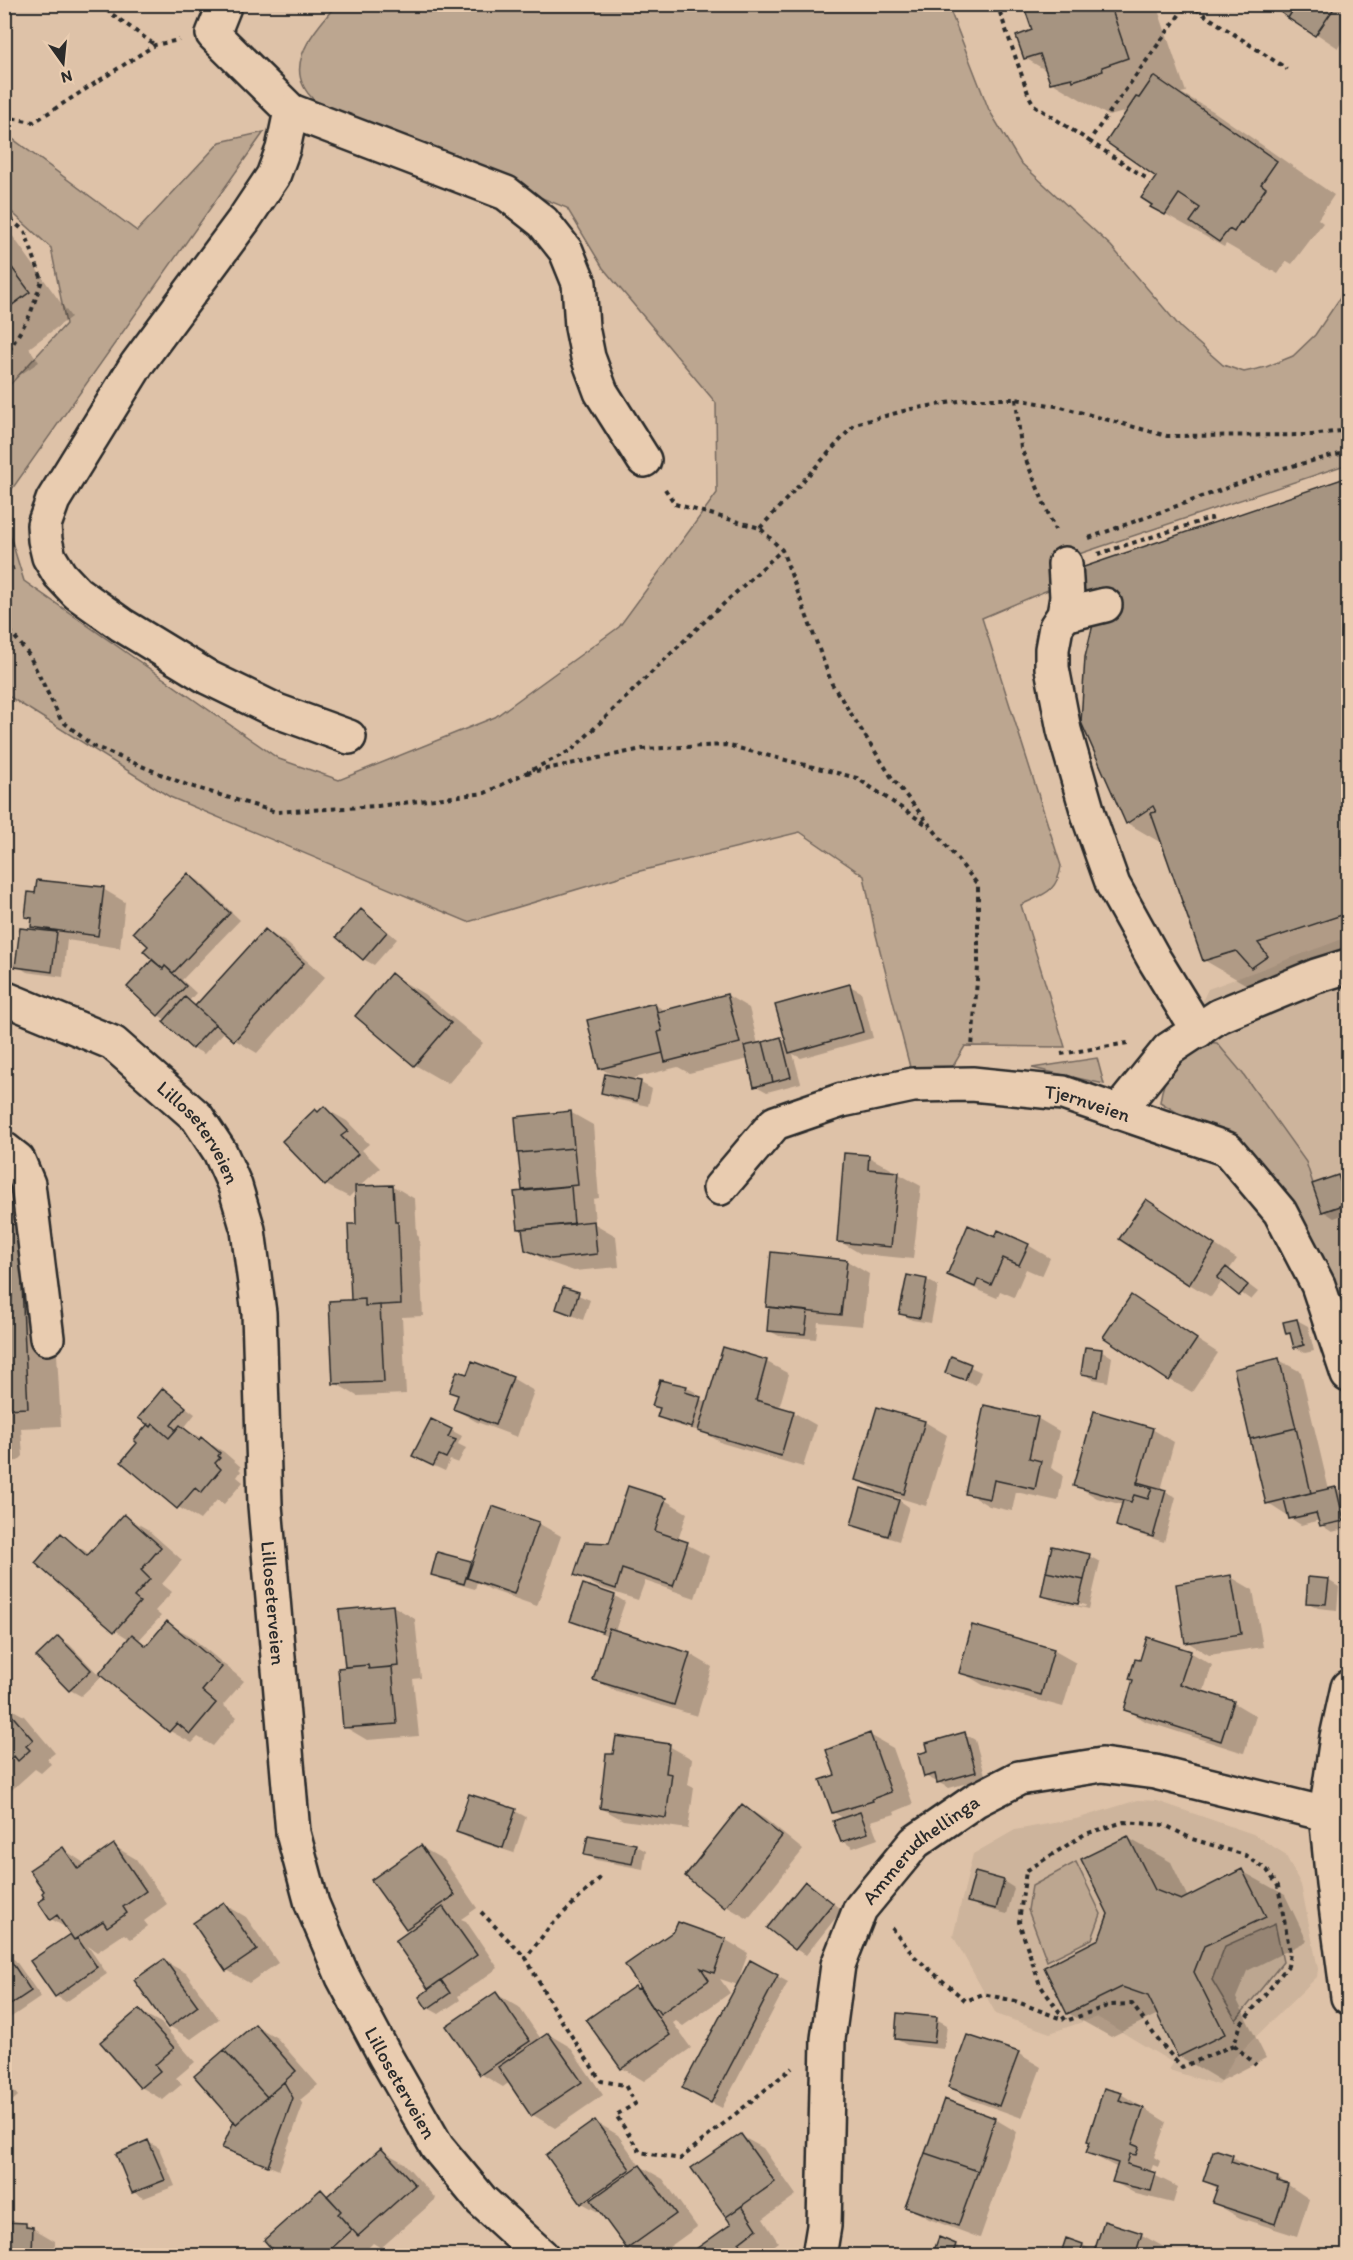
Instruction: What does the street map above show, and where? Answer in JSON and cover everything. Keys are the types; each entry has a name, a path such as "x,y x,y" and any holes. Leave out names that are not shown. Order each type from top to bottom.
{"street":[{"path":"225,4 213,34 291,111 506,193 543,222 566,251 579,283 582,327 588,357 601,392 644,460"},
{"path":"291,111 283,149 273,176 243,221 131,374 53,500 44,525 45,540 49,557 60,575 77,593 122,625 209,678 277,711 349,736"},
{"path":"1062,556 1067,585 1064,615 1056,627 1053,639 1052,668 1064,730 1113,885 1154,959 1198,1030"},
{"path":"1064,615 1105,604"},
{"path":"1118,1112 1170,1049 1219,1016 1316,976 1348,966"},
{"name":"Lilloseterveien","path":"4,998 113,1043 197,1117 220,1152 235,1186 248,1230 259,1313 265,1505 293,1833 312,1904 343,1977 437,2147 482,2201 542,2256"},
{"name":"Tjernveien","path":"720,1188 775,1123 842,1100 913,1085 972,1084 1064,1093 1227,1149 1280,1212 1318,1285 1346,1360"},
{"path":"4,1149 18,1160 28,1184 17,1204 47,1338"},
{"path":"1348,1688 1337,1737 1326,1814 1348,1997"},
{"name":"Ammerudhellinga","path":"819,2256 824,2226 828,2039 838,1965 860,1909 915,1842 976,1800 1019,1778 1102,1765 1155,1772 1326,1814"}],"path":[{"path":"4,117 34,122 155,45 98,4"},
{"path":"997,4 1034,105 1149,180"},
{"path":"1089,141 1188,4 1287,69"},
{"path":"4,213 25,232 42,280 30,315 4,359"},
{"path":"760,528 855,424 911,409 971,399 1016,399 1060,407 1167,436 1312,435 1348,430"},
{"path":"1016,399 1021,448 1050,514 1062,556"},
{"path":"1062,556 1276,470 1348,452"},
{"path":"644,460 675,504 760,528 783,550 832,684 892,778 978,885 978,967 972,1084"},
{"path":"1062,556 1211,518 1212,524"},
{"path":"4,623 29,655 61,720 93,746 187,785 276,812 378,806 485,793 572,750 691,634 783,550"},
{"path":"522,774 642,748 726,744 857,778 933,829"},
{"path":"1050,1056 1129,1042"},
{"path":"871,1894 883,1916 915,1957 966,2001 983,1994 994,1996 1016,2001 1066,2021 1110,2005 1132,2004 1161,2044 1182,2067 1234,2045 1241,2024 1288,1966 1290,1953 1278,1886 1268,1870 1245,1855 1192,1839 1165,1825 1124,1822 1085,1834 1026,1870 1019,1922 1040,1985 1066,2021"},
{"path":"526,1958 550,1926 600,1878"},
{"path":"481,1912 526,1958 552,2006 601,2081 625,2085 635,2103 616,2115 640,2152 680,2159 828,2039"},
{"path":"1234,2045 1256,2065"}],"shaded area":[{"path":"336,5 948,5 989,110 1020,162 1111,246 1181,328 1223,365 1244,372 1266,367 1293,356 1315,335 1340,298 1348,259 1348,464 1049,564 1055,587 982,618 1061,866 1056,882 1048,892 1021,905 1065,1047 965,1046 949,1073 912,1075 875,931 864,876 800,832 632,873 468,922 170,797 5,694 4,516 24,581 279,759 339,780 495,717 619,627 717,493 716,403 603,268 567,208 347,119 318,104 305,89 300,76 300,63 304,51 318,27"},
{"path":"264,132 5,499 5,390 66,324 51,248 5,206 5,140 10,137 137,231 220,142"},
{"path":"1348,937 1348,1315 1317,1251 1191,1121 1160,1102 1162,1087 1208,989"},
{"path":"1203,1042 1217,1043 1243,1074 1306,1162 1322,1212 1348,1204 1348,1314 1317,1251 1191,1121 1160,1102 1165,1082 1174,1067"},
{"path":"1097,1058 1104,1084 1032,1068"},
{"path":"1138,1800 1157,1801 1253,1834 1285,1854 1301,1885 1318,1969 1317,1977 1234,2058 1219,2085 1169,2070 1173,2063 1097,2017 1050,2033 996,2014 953,1936 973,1854 1015,1830 1076,1819"},
{"path":"1076,1862 1101,1914 1092,1939 1047,1961 1028,1910 1032,1886"},
{"path":"1275,1924 1283,1962 1236,2020 1212,1980 1225,1946"}],"building":[{"path":"1023,4 1110,4 1128,58 1102,67 1103,71 1073,81 1072,78 1050,83 1040,54 1024,59 1016,36 1032,30"},
{"path":"1270,4 1297,4 1288,18"},
{"path":"1297,4 1337,4 1315,36 1288,18"},
{"path":"1154,76 1277,161 1261,184 1266,188 1242,223 1240,222 1234,232 1229,229 1219,242 1190,222 1200,208 1179,194 1165,215 1150,207 1152,205 1141,198 1156,177 1106,142 1136,97 1139,98"},
{"path":"4,257 30,292 4,311"},
{"path":"1348,477 1348,506 1345,508 1348,519 1348,913 1258,943 1268,956 1251,968 1236,951 1203,961 1151,813 1156,812 1153,806 1126,824 1081,722 1085,657 1094,620 1078,569"},
{"path":"188,873 230,913 173,973 165,966 163,969 143,951 148,946 133,932"},
{"path":"37,880 104,887 98,936 31,927 32,918 25,917 28,892 35,893"},
{"path":"361,909 387,932 363,960 336,937"},
{"path":"20,928 57,932 52,972 15,967"},
{"path":"265,929 304,963 234,1041 195,1006"},
{"path":"152,960 163,969 165,966 186,986 158,1016 127,987"},
{"path":"391,973 451,1023 414,1066 355,1016"},
{"path":"850,984 863,1032 789,1053 775,1005"},
{"path":"727,994 740,1043 665,1062 658,1032 662,1031 657,1012"},
{"path":"185,997 215,1024 192,1049 163,1022"},
{"path":"655,1003 662,1031 658,1032 663,1053 599,1069 587,1020"},
{"path":"781,1037 791,1077 773,1082 763,1042"},
{"path":"763,1042 773,1082 754,1087 744,1046"},
{"path":"605,1074 641,1081 637,1101 601,1093"},
{"path":"324,1106 348,1131 341,1136 358,1154 325,1186 282,1141 315,1109 318,1112"},
{"path":"571,1111 574,1148 518,1153 515,1117"},
{"path":"574,1148 578,1185 522,1190 518,1153"},
{"path":"844,1153 869,1155 868,1169 899,1172 891,1247 837,1242"},
{"path":"1338,1175 1348,1203 1322,1212 1312,1184"},
{"path":"393,1185 395,1222 398,1222 401,1304 365,1306 365,1299 351,1300 348,1224 356,1224 355,1186"},
{"path":"571,1186 574,1224 518,1229 514,1192"},
{"path":"1146,1199 1215,1245 1189,1285 1119,1239"},
{"path":"594,1221 597,1254 551,1259 525,1250 522,1229"},
{"path":"19,1224 28,1408 4,1409 4,1225"},
{"path":"968,1225 995,1237 998,1230 1029,1244 1019,1265 1003,1258 991,1285 978,1279 975,1287 947,1275"},
{"path":"771,1252 847,1260 841,1315 766,1307"},
{"path":"1226,1267 1248,1285 1239,1296 1217,1278"},
{"path":"907,1275 927,1279 920,1318 899,1314"},
{"path":"563,1287 579,1292 572,1315 556,1309"},
{"path":"1131,1295 1197,1339 1169,1381 1103,1337"},
{"path":"365,1299 365,1306 380,1305 384,1382 333,1384 329,1301"},
{"path":"769,1307 808,1311 805,1334 767,1331"},
{"path":"1297,1319 1304,1345 1294,1348 1290,1333 1286,1334 1283,1322"},
{"path":"723,1347 767,1360 756,1400 794,1411 781,1456 698,1431"},
{"path":"1085,1347 1102,1349 1098,1377 1081,1374"},
{"path":"951,1356 971,1364 965,1380 945,1373"},
{"path":"1279,1358 1296,1428 1250,1439 1234,1369"},
{"path":"472,1361 513,1377 495,1425 453,1409 458,1395 449,1392 457,1371 467,1374"},
{"path":"660,1380 687,1386 685,1392 701,1397 692,1428 657,1417 660,1408 652,1406"},
{"path":"163,1388 186,1407 171,1425 176,1430 169,1438 153,1424 151,1427 138,1418"},
{"path":"984,1405 1038,1417 1029,1458 1041,1461 1035,1489 994,1480 990,1499 965,1494"},
{"path":"877,1407 925,1421 904,1494 855,1480"},
{"path":"1094,1411 1153,1428 1137,1484 1152,1488 1148,1499 1134,1495 1131,1502 1073,1486"},
{"path":"431,1419 452,1429 448,1437 456,1440 446,1458 439,1455 433,1466 412,1456"},
{"path":"148,1424 151,1427 153,1424 169,1438 180,1425 199,1440 201,1437 220,1453 218,1456 220,1458 215,1463 221,1469 201,1493 195,1488 177,1509 121,1462 137,1443 134,1440"},
{"path":"1296,1428 1311,1493 1266,1504 1250,1439"},
{"path":"1137,1482 1166,1490 1153,1537 1116,1526 1123,1500 1131,1502 1134,1495 1148,1499 1152,1488 1137,1484"},
{"path":"628,1486 666,1498 655,1531 688,1542 673,1586 622,1569 616,1589 574,1575 585,1542 609,1543"},
{"path":"1336,1487 1344,1521 1320,1526 1316,1513 1289,1519 1284,1499"},
{"path":"861,1488 899,1500 888,1536 851,1525"},
{"path":"492,1506 539,1522 514,1594 467,1578"},
{"path":"124,1514 161,1547 141,1570 150,1579 134,1597 140,1602 114,1632 35,1563 61,1533 87,1556"},
{"path":"1052,1546 1090,1554 1084,1580 1046,1572"},
{"path":"437,1552 471,1561 464,1584 431,1575"},
{"path":"1046,1572 1084,1580 1078,1604 1041,1596"},
{"path":"1231,1575 1241,1634 1185,1643 1176,1584"},
{"path":"1308,1577 1329,1579 1326,1604 1306,1603"},
{"path":"583,1584 615,1595 602,1632 570,1621"},
{"path":"393,1605 399,1666 369,1669 368,1665 345,1667 339,1610"},
{"path":"167,1621 222,1667 202,1691 216,1703 190,1734 177,1723 169,1732 99,1674 132,1634 146,1646"},
{"path":"972,1625 1054,1649 1041,1695 959,1673"},
{"path":"609,1628 690,1653 674,1705 593,1680"},
{"path":"58,1636 91,1670 69,1691 36,1657"},
{"path":"1147,1637 1191,1651 1180,1684 1234,1701 1221,1741 1124,1710 1133,1680 1129,1679 1135,1659 1140,1660"},
{"path":"368,1665 369,1669 392,1667 397,1724 343,1728 338,1668"},
{"path":"4,1706 33,1740 26,1746 30,1750 18,1761 14,1756 4,1764"},
{"path":"965,1732 976,1772 937,1783 935,1774 924,1777 918,1754 928,1751 926,1743"},
{"path":"870,1733 891,1792 872,1799 873,1801 832,1813 820,1780 835,1775 826,1750"},
{"path":"616,1736 670,1744 666,1773 672,1774 666,1818 600,1808 606,1754 613,1754"},
{"path":"469,1794 516,1809 503,1848 456,1832"},
{"path":"742,1804 782,1836 725,1908 685,1876"},
{"path":"860,1812 868,1833 841,1842 833,1821"},
{"path":"588,1835 636,1844 632,1864 584,1855"},
{"path":"1128,1836 1155,1890 1181,1900 1242,1869 1266,1917 1204,1946 1194,1972 1225,2034 1178,2057 1148,1996 1122,1987 1067,2014 1044,1967 1099,1939 1108,1914 1081,1859"},
{"path":"114,1844 146,1891 123,1907 127,1913 107,1927 103,1921 74,1940 57,1915 50,1920 38,1902 45,1898 42,1893 44,1891 29,1870 63,1847 78,1869"},
{"path":"421,1845 455,1895 406,1929 371,1880"},
{"path":"975,1872 1004,1880 996,1909 967,1902"},
{"path":"805,1881 833,1903 795,1950 767,1928"},
{"path":"224,1902 257,1950 226,1971 193,1923"},
{"path":"443,1907 477,1955 428,1989 395,1941"},
{"path":"678,1922 726,1939 714,1973 701,1968 709,1980 660,2014 656,2008 654,2009 625,1965 674,1931"},
{"path":"70,1934 74,1940 78,1939 97,1967 55,1997 30,1961"},
{"path":"4,1952 31,1991 4,2009"},
{"path":"164,1959 198,2006 168,2028 134,1980"},
{"path":"750,1960 778,1975 711,2103 682,2088"},
{"path":"441,1980 450,1993 427,2009 419,1997"},
{"path":"635,1986 639,1988 670,2035 621,2069 586,2020"},
{"path":"496,1992 530,2041 480,2075 446,2026"},
{"path":"139,2009 174,2048 155,2065 160,2071 140,2088 100,2042"},
{"path":"897,2013 937,2017 934,2043 895,2039"},
{"path":"255,2024 296,2071 267,2097 224,2050"},
{"path":"548,2033 582,2082 531,2116 498,2067"},
{"path":"967,2035 1019,2052 999,2106 948,2087"},
{"path":"224,2050 267,2097 236,2124 194,2076"},
{"path":"284,2082 293,2098 268,2166 222,2148 234,2121 236,2124"},
{"path":"1104,2088 1122,2093 1119,2100 1144,2108 1132,2144 1139,2147 1136,2155 1130,2154 1127,2164 1156,2173 1151,2191 1112,2182 1118,2163 1086,2153 1090,2142 1087,2141"},
{"path":"944,2099 995,2118 978,2171 925,2153"},
{"path":"595,2120 630,2169 581,2204 546,2155"},
{"path":"741,2134 775,2182 726,2217 691,2168"},
{"path":"148,2140 165,2180 132,2193 116,2154"},
{"path":"381,2148 415,2185 358,2236 338,2214 341,2211 327,2196"},
{"path":"1213,2151 1233,2155 1231,2162 1278,2177 1277,2181 1288,2184 1275,2224 1212,2203 1218,2186 1203,2181"},
{"path":"925,2153 978,2171 958,2226 905,2207"},
{"path":"640,2165 676,2214 627,2249 591,2200"},
{"path":"321,2189 341,2211 338,2214 352,2230 323,2256 278,2256 264,2240"},
{"path":"742,2206 757,2229 739,2243 748,2256 686,2256 731,2224 726,2217"},
{"path":"1104,2221 1142,2233 1135,2256 1060,2256 1066,2238 1083,2244 1081,2251 1093,2255"},
{"path":"4,2222 26,2223 26,2226 33,2227 32,2252 24,2252 24,2256 4,2256"},
{"path":"939,2237 956,2244 952,2256 932,2256"}]}
